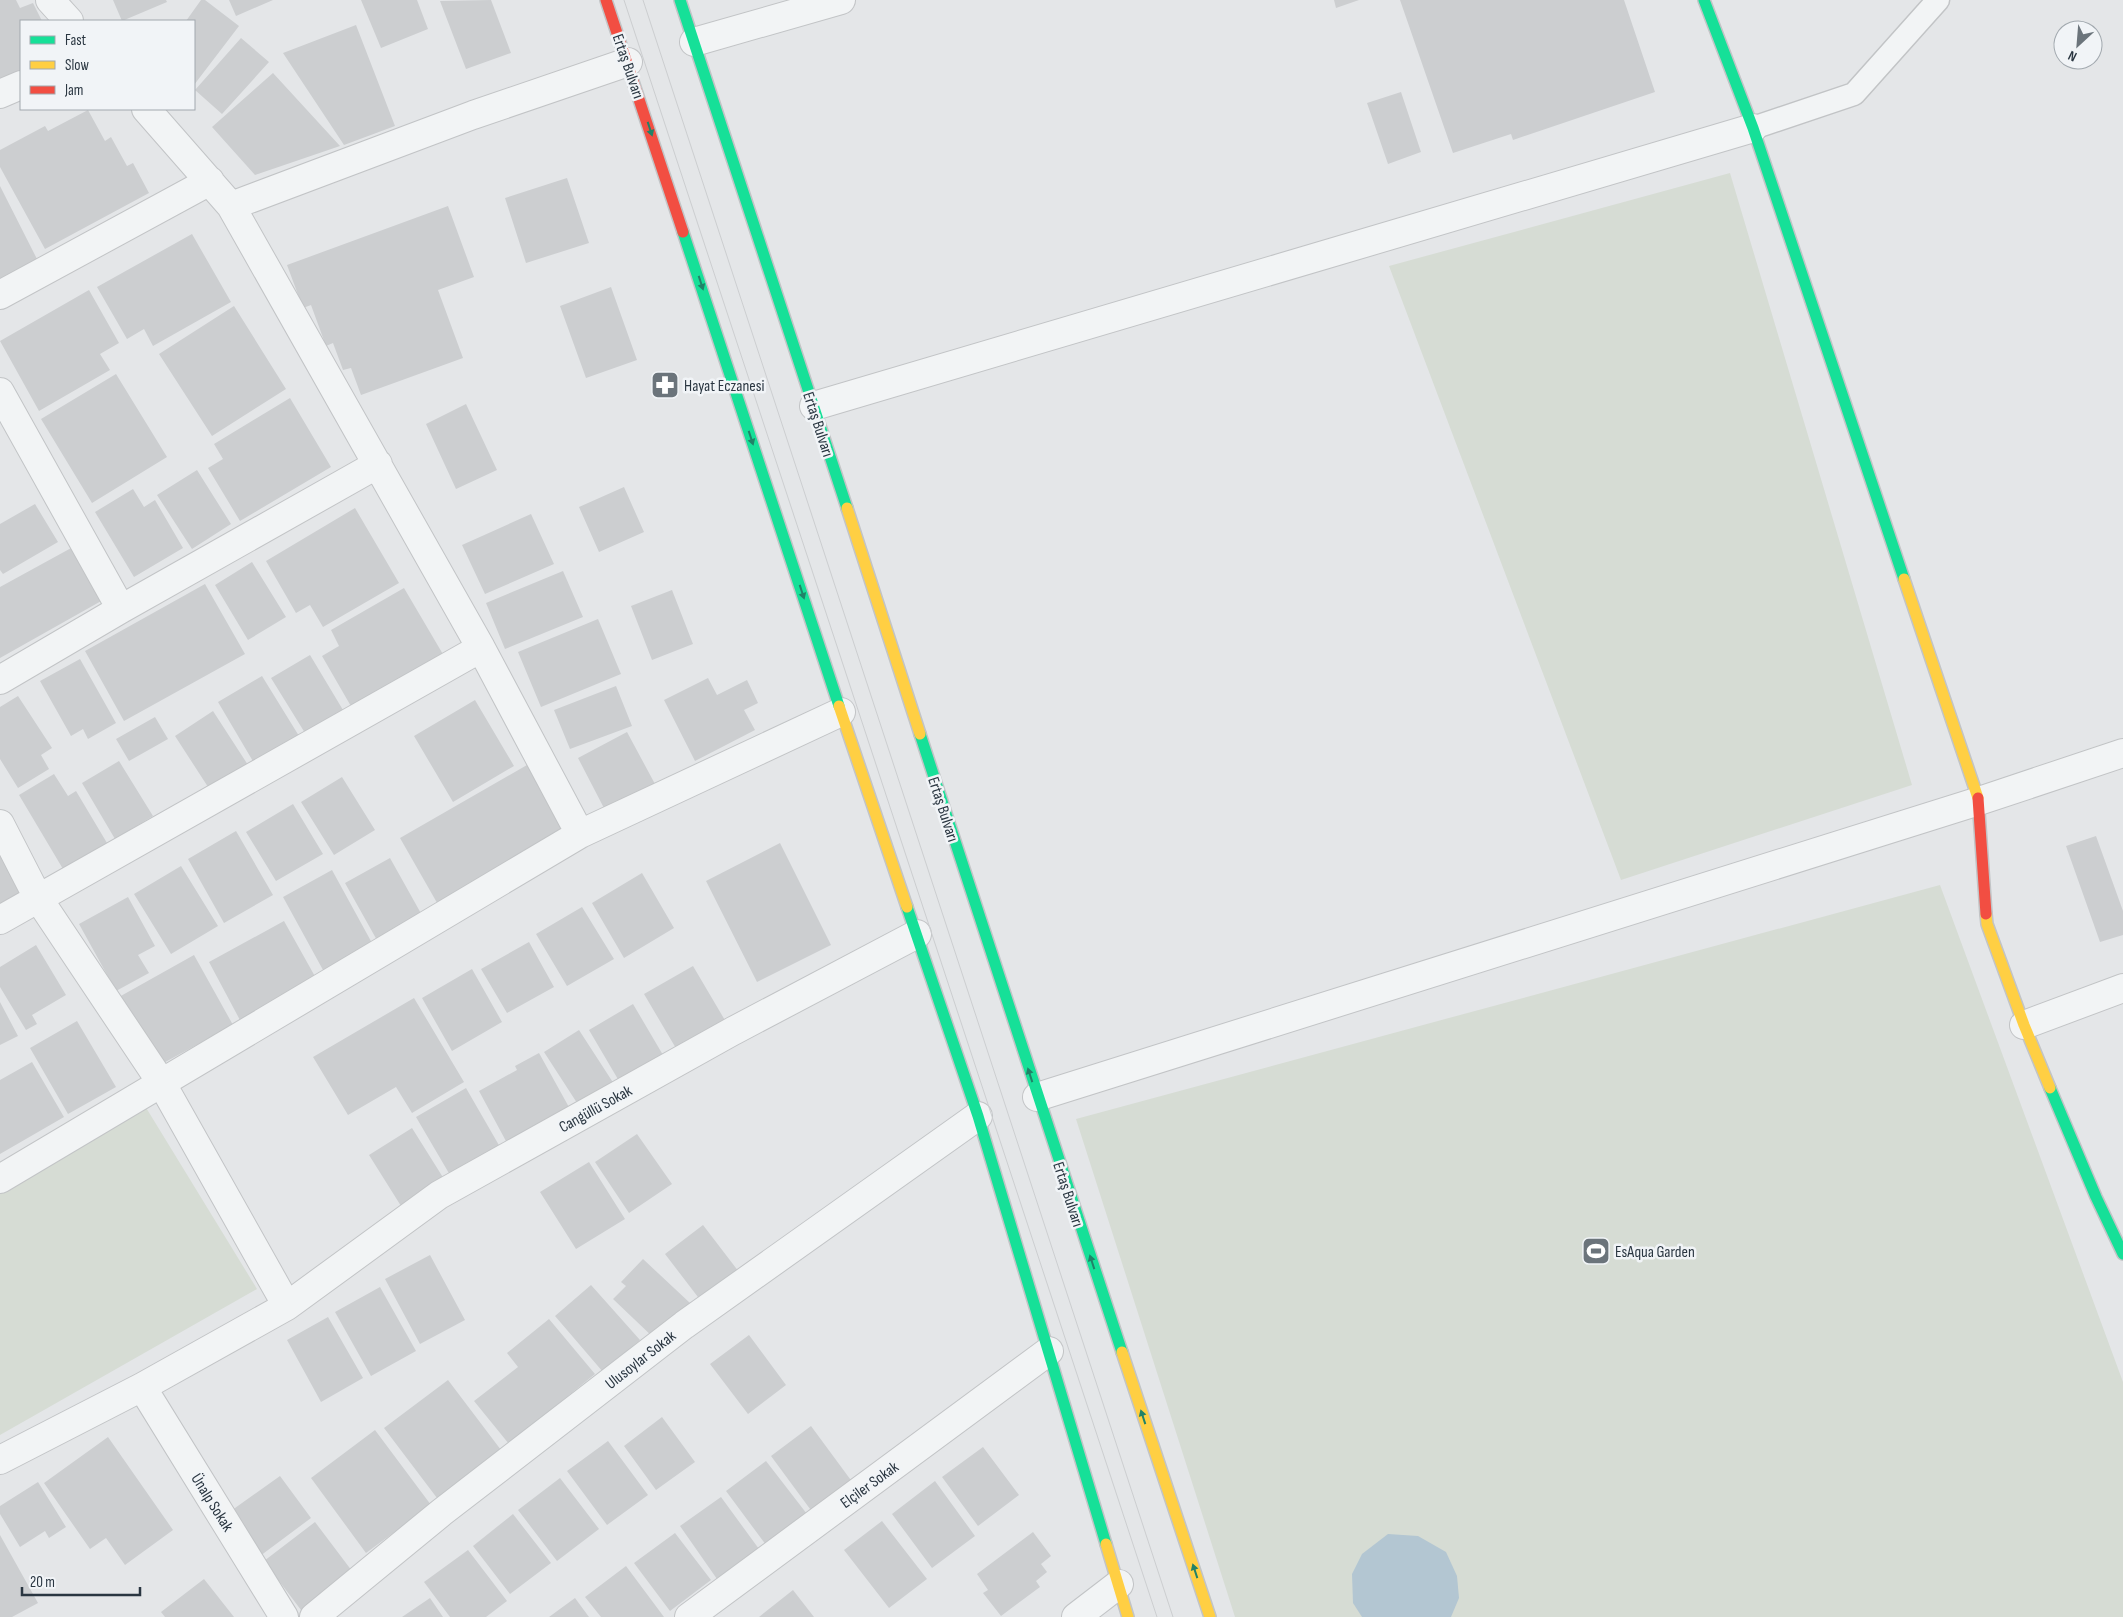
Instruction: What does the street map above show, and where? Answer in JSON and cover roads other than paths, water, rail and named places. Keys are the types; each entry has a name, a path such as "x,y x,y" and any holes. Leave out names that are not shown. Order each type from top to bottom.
{"main road":[{"name":"Ertaş Bulvarı","path":"606,0 841,712 978,1116 1128,1617"},
{"name":"Ertaş Bulvarı","path":"680,0 814,406 1036,1097 1210,1617"},
{"path":"1704,0 1753,128 1979,801 1987,924 2024,1025 2096,1197 2123,1254"}],"street":[{"path":"50,0 68,20"},
{"path":"694,42 841,0"},
{"path":"231,206 473,115 628,62"},
{"path":"0,94 20,85"},
{"path":"147,110 231,206 481,648 580,834"},
{"path":"814,406 1753,128"},
{"path":"0,294 210,181"},
{"path":"0,392 121,609"},
{"path":"0,680 121,609 378,464"},
{"path":"0,920 481,648"},
{"path":"0,1179 580,834 841,712"},
{"path":"1036,1097 1979,801 2123,752"},
{"path":"0,824 38,898 161,1082 287,1306"},
{"name":"Cangüllü Sokak","path":"0,1460 142,1386 287,1306 440,1195 733,1030 917,934"},
{"path":"2024,1025 2123,988"},
{"name":"Ulusoylar Sokak","path":"314,1617 442,1512 684,1324 978,1116"},
{"name":"Elçiler Sokak","path":"689,1617 1049,1351"},
{"name":"Ünalp Sokak","path":"142,1386 284,1617"},
{"path":"1076,1617 1119,1584"}],"lane":[{"path":"1753,128 1854,94 1938,0"}],"water":[{"path":"1388,1534 1418,1536 1446,1552 1457,1576 1459,1598 1451,1617 1362,1617 1353,1603 1352,1574 1362,1554"}],"tram line":[{"path":"624,0 1157,1617"},
{"path":"643,0 1173,1617"}],"place":[{"name":"Hayat Eczanesi","path":"665,385"},
{"name":"EsAqua Garden","path":"1596,1251"}]}
